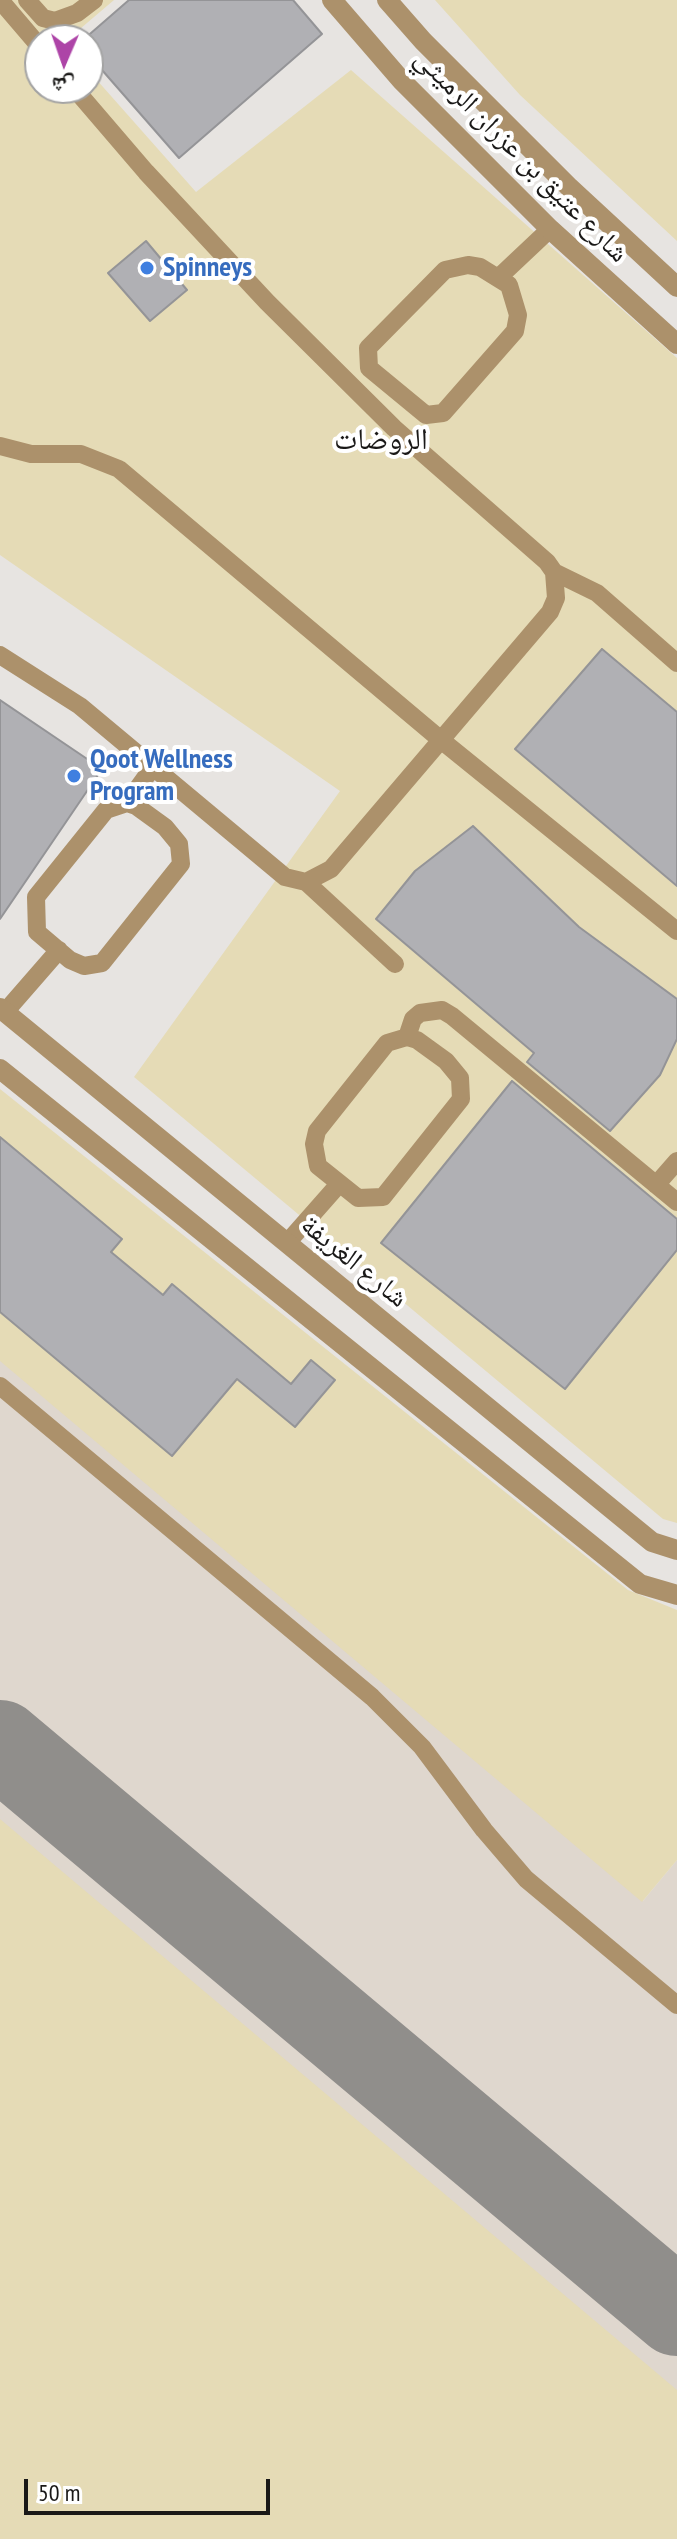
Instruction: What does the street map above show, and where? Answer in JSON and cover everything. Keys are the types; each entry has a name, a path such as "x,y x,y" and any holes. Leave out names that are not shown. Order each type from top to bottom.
{"street":[{"name":"شارع عتيق بن عزران الرميثي","path":"332,0 402,81 550,229 677,344"},
{"name":"شارع عتيق بن عزران الرميثي","path":"387,0 423,41 568,186 677,287"},
{"name":"شارع الغريفة","path":"2,1010 652,1542 677,1550"},
{"path":"0,1069 640,1584 677,1595"}],"lane":[{"path":"0,0 24,28"},
{"path":"27,0 43,18 55,21 67,19 94,0"},
{"path":"88,104 146,172 394,428 539,554 554,572 597,593 677,663"},
{"path":"498,278 550,229"},
{"path":"468,265 509,285 518,315 515,331 443,413 435,416 418,412 369,368 367,362 368,348 445,270 468,265"},
{"path":"348,382 367,362"},
{"path":"0,446 31,454 81,454 119,469 441,740 677,931"},
{"path":"306,882 331,869 550,612 556,598 554,572"},
{"path":"0,655 80,706 285,877 306,882 395,964"},
{"path":"127,803 165,827 179,844 181,864 102,963 84,966 37,932 36,897 106,810 127,803 153,767"},
{"path":"2,1010 59,950"},
{"path":"407,1037 413,1019 420,1013 442,1010 452,1016 677,1202"},
{"path":"407,1037 417,1040 446,1061 460,1078 461,1099 383,1197 358,1198 318,1166 314,1144 317,1131 387,1043 407,1037"},
{"path":"656,1185 677,1161"},
{"path":"287,1243 339,1184"},
{"path":"0,1386 372,1697 422,1747 484,1830 526,1879 677,2005"}],"shaded area":[{"path":"0,1355 643,1901 677,1860 677,2539 0,2539"}],"sand":[{"path":"0,0 114,0 86,24 24,24 24,104 104,104 104,88 196,192 351,70 677,358 677,1523 663,1519 134,1077 340,791 0,555"},
{"path":"435,0 677,0 677,241 520,95"},
{"path":"0,1089 628,1590 677,1610 677,1860 642,1902 0,1361"},
{"path":"0,1819 677,2390 677,2539 0,2539"}],"building":[{"path":"129,0 293,0 322,34 179,158 104,72 104,24 101,24"},
{"path":"146,241 187,290 150,321 108,273"},
{"path":"602,649 677,712 677,886 515,749"},
{"path":"0,700 102,769 0,919"},
{"path":"473,826 579,927 677,999 677,1039 660,1075 610,1131 527,1062 534,1053 376,919 415,871"},
{"path":"512,1081 677,1219 677,1250 565,1389 381,1243"},
{"path":"0,1137 122,1239 111,1252 163,1295 172,1284 291,1384 311,1360 335,1380 295,1427 237,1379 172,1456 0,1312"}],"taxiway":[{"path":"0,1744 677,2312"}],"place":[{"name":"Spinneys","path":"147,268"},
{"name":"Qoot Wellness Program","path":"74,776"}],"district":[{"name":"الروضات","path":"381,440"}]}
